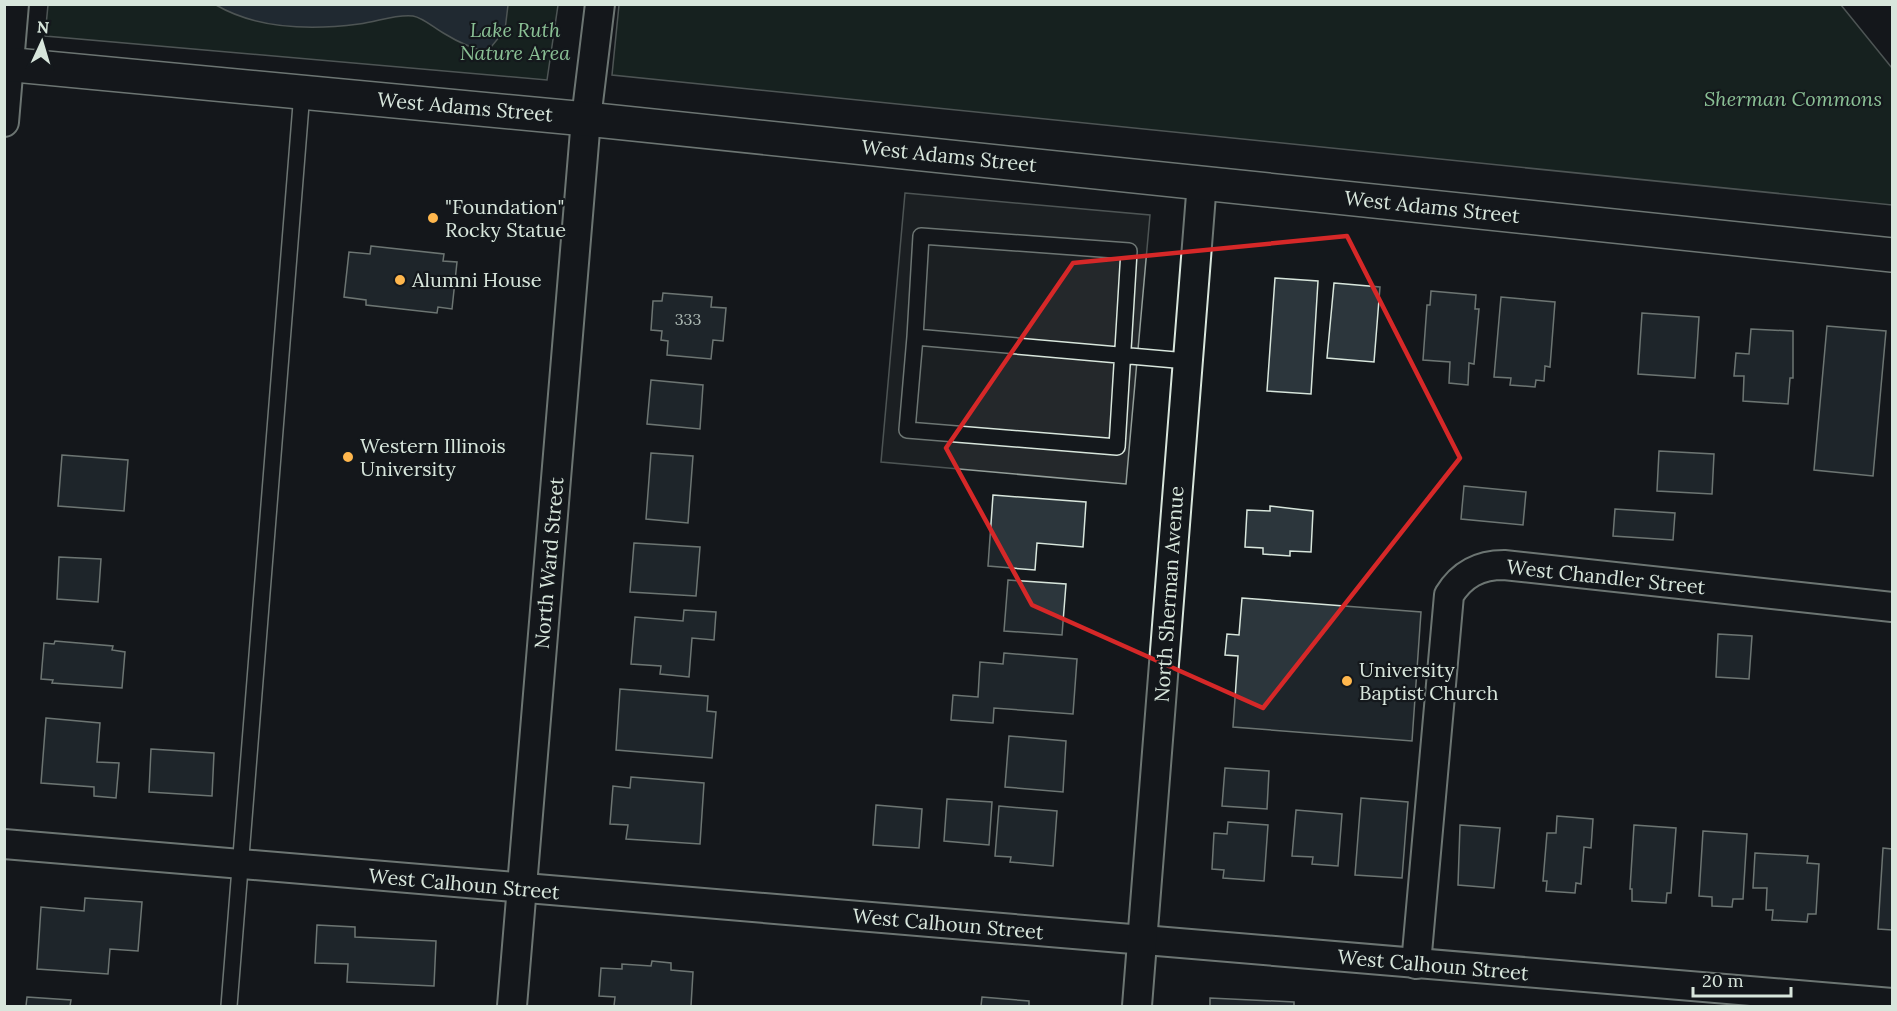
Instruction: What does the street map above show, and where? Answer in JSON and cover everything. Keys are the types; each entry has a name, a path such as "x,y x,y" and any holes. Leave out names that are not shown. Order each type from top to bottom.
{"street":[{"path":"4,122 7,64 14,4"},
{"name":"North Ward Street","path":"512,1006 586,119 600,4"},
{"name":"West Adams Street","path":"7,64 586,119 1893,255"},
{"name":"North Sherman Avenue","path":"1137,1006 1202,183"},
{"name":"West Chandler Street","path":"1416,964 1449,596 1466,575 1491,565 1504,565 1893,607"},
{"name":"West Calhoun Street","path":"4,844 1416,964 1640,995 1893,1003"}],"lane":[{"path":"229,1006 302,92"},
{"path":"921,236 1129,251 1117,447 907,430 915,337 921,236"},
{"path":"915,337 1188,361"}],"highlighted area":[{"path":"1347,236 1460,458 1263,708 1032,605 946,448 1073,263"}],"green space":[{"name":"Lake Ruth Nature Area","path":"48,5 558,5 547,80 45,36"},
{"name":"Sherman Commons","path":"619,5 1841,5 1892,68 1892,205 612,75"}],"shaded area":[{"path":"905,193 1150,215 1126,484 881,462"}],"water":[{"path":"216,5 508,5 505,30 487,52 460,42 413,16 341,26 285,26 249,19"}],"building":[{"name":"Alumni House","path":"371,246 444,254 443,261 457,262 452,309 438,307 437,313 366,305 366,300 344,297 349,252 370,254"},
{"path":"1275,278 1318,281 1311,394 1267,391"},
{"path":"1334,283 1380,287 1374,362 1327,358"},
{"path":"1431,291 1476,295 1475,309 1479,309 1474,364 1469,363 1468,385 1449,383 1450,362 1423,360 1427,305 1430,305"},
{"path":"663,293 712,297 711,307 726,308 723,341 713,340 711,359 667,355 668,341 661,340 662,331 651,330 653,301 662,301"},
{"path":"1501,297 1555,302 1550,367 1545,366 1544,381 1536,380 1535,387 1510,385 1511,378 1494,377"},
{"path":"1642,313 1699,317 1695,378 1638,374"},
{"path":"1827,326 1886,331 1873,476 1814,470"},
{"path":"1751,329 1793,331 1793,378 1790,378 1788,404 1743,401 1744,376 1734,376 1736,353 1749,354"},
{"path":"651,380 703,385 700,429 647,424"},
{"path":"1659,451 1714,454 1712,494 1657,491"},
{"path":"651,453 693,456 688,523 646,519"},
{"path":"62,455 128,460 124,511 58,506"},
{"path":"1464,486 1526,492 1523,525 1461,519"},
{"path":"993,495 1086,502 1083,547 1037,543 1035,570 988,566"},
{"path":"1270,506 1313,511 1311,552 1290,551 1290,556 1263,554 1263,548 1245,547 1247,510 1270,511"},
{"path":"1615,509 1675,513 1673,540 1613,536"},
{"path":"634,543 700,547 696,596 630,592"},
{"path":"59,557 101,559 98,602 57,599"},
{"path":"1008,580 1066,584 1062,635 1004,631"},
{"path":"1242,598 1421,612 1412,741 1233,727 1238,656 1225,655 1227,634 1239,635"},
{"path":"684,610 716,612 714,640 692,638 689,677 660,674 661,666 631,664 635,617 683,621"},
{"path":"1718,634 1752,636 1749,679 1716,677"},
{"path":"55,641 113,646 112,650 125,652 122,688 52,683 53,680 41,679 44,643 54,644"},
{"path":"1004,653 1077,659 1073,714 994,708 993,723 951,720 953,695 978,697 980,662 1003,664"},
{"path":"620,689 708,696 707,711 716,712 712,758 616,750"},
{"path":"46,718 100,723 97,762 119,763 116,798 94,796 94,787 41,783"},
{"path":"1009,736 1066,741 1063,792 1005,787"},
{"path":"151,749 214,753 212,796 149,792"},
{"path":"1225,768 1269,771 1267,809 1222,806"},
{"path":"631,777 704,783 700,844 626,839 628,825 610,824 613,786 630,788"},
{"path":"1361,798 1408,802 1402,878 1355,875"},
{"path":"947,799 992,802 989,845 944,841"},
{"path":"876,805 922,809 919,848 873,845"},
{"path":"999,806 1057,811 1053,866 1010,862 1011,857 995,856"},
{"path":"1296,810 1342,814 1338,866 1312,864 1313,857 1292,856"},
{"path":"1557,816 1593,819 1591,848 1584,847 1581,884 1576,883 1575,893 1546,891 1547,881 1543,881 1547,833 1556,833"},
{"path":"1228,822 1268,825 1264,881 1223,878 1224,870 1212,869 1214,833 1227,834"},
{"path":"1460,825 1500,828 1494,888 1458,885"},
{"path":"1634,825 1676,828 1671,893 1667,893 1666,903 1632,901 1632,889 1630,889"},
{"path":"1703,831 1747,834 1743,899 1733,899 1732,907 1712,906 1712,897 1699,896"},
{"path":"1883,848 1892,849 1892,930 1878,929"},
{"path":"1755,853 1808,856 1807,863 1819,864 1816,914 1808,914 1807,922 1772,920 1773,910 1766,910 1767,888 1753,888"},
{"path":"85,898 142,902 138,951 110,949 108,974 37,969 41,907 84,911"},
{"path":"317,925 355,927 355,937 436,941 434,986 347,982 348,964 315,963"},
{"path":"652,961 671,963 671,970 693,972 691,1006 614,1006 615,997 599,996 601,968 622,969 622,964 651,966"},
{"path":"27,997 71,1000 70,1006 26,1006"},
{"path":"982,997 1029,1001 1029,1006 981,1006"},
{"path":"1210,998 1294,1002 1294,1006 1210,1006"}],"place":[{"name":"\"Foundation\" Rocky Statue","path":"433,218"},
{"name":"Alumni House","path":"400,280"},
{"name":"Western Illinois University","path":"348,457"},
{"name":"University Baptist Church","path":"1347,681"}]}
